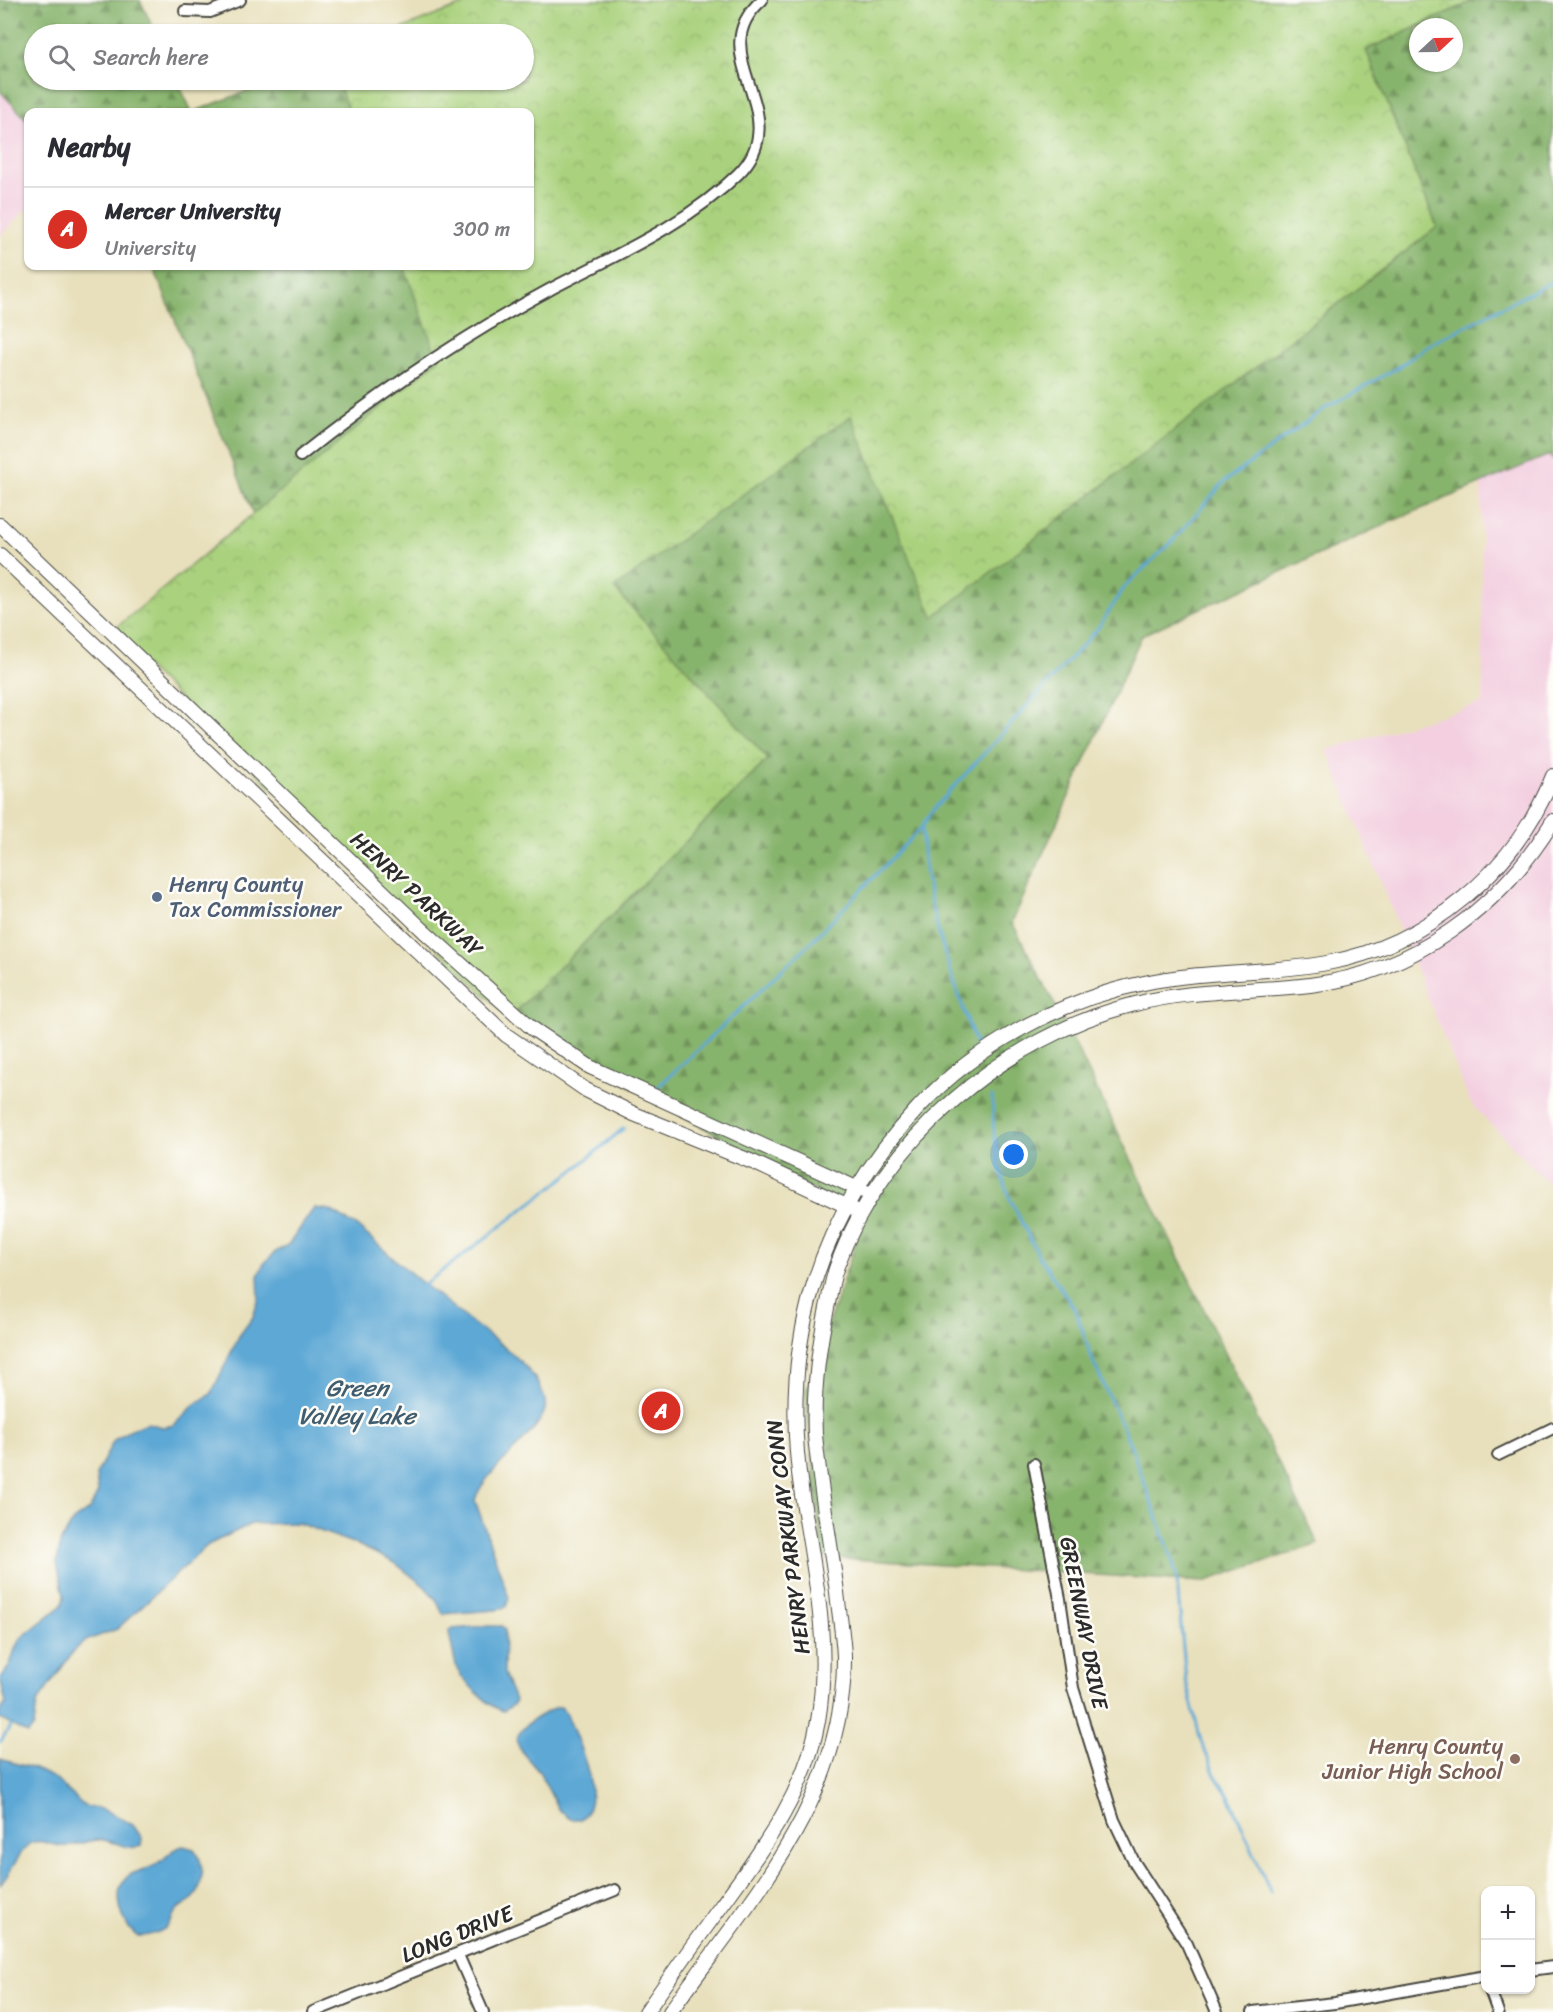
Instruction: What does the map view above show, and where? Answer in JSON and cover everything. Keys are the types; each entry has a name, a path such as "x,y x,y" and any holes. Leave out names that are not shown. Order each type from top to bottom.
{"street":[{"path":"185,11 210,12 240,0"},
{"path":"300,456 425,363 548,291 654,235 705,201 738,173 755,151 761,131 745,69 740,33 750,10 762,0"},
{"name":"HENRY PARKWAY","path":"0,525 424,931 533,1029 599,1072 873,1197"},
{"name":"HENRY PARKWAY","path":"0,555 506,1035 595,1095 861,1214"},
{"name":"HENRY PARKWAY CONN","path":"646,2012 769,1839 796,1792 811,1753 822,1690 823,1651 820,1609 795,1438 794,1395 801,1326 811,1289 845,1205 855,1187 899,1129 949,1079 999,1042 1048,1015 1141,983 1215,972 1283,969 1328,963 1379,948 1418,929 1476,888 1504,860 1529,824 1553,776"},
{"name":"HENRY PARKWAY CONN","path":"670,2012 796,1834 826,1768 841,1699 844,1654 819,1477 813,1399 817,1356 836,1268 861,1214 906,1150 941,1112 977,1081 1040,1041 1095,1016 1134,1004 1200,993 1336,981 1402,959 1452,930 1495,896 1539,844 1553,821"},
{"path":"1498,1455 1553,1428"},
{"name":"GREENWAY DRIVE","path":"1034,1464 1060,1599 1073,1688 1114,1820 1134,1862 1187,1944 1217,2012"},
{"name":"LONG DRIVE","path":"314,2012 615,1890"},
{"path":"458,1955 483,2012"},
{"path":"1535,1969 1553,1967"},
{"path":"1253,2012 1335,2003 1481,1977"},
{"path":"1492,1994 1498,2012"}],"shaded area":[{"path":"0,91 24,117 24,212 0,236"},
{"path":"1549,455 1553,460 1553,1188 1471,1104 1327,750 1483,703 1481,483"}],"green space":[{"path":"0,0 140,0 151,24 24,24 24,90 182,90 190,108 24,108 24,117 0,91"},
{"path":"475,0 1475,0 1436,18 1409,18 1409,30 1366,50 1437,227 933,617 851,416 614,588 768,759 509,1018 111,632 438,360 405,270 534,270 534,108 348,108 341,90 534,90 534,24 414,24"},
{"path":"1475,0 1553,0 1553,460 1549,455 1390,522 1142,635 1012,922 1073,1040 1318,1544 1203,1582 822,1557 806,1390 864,1218 509,1018 768,759 613,588 851,415 933,616 1437,227 1366,50 1409,30 1409,72 1463,72 1463,18 1436,18"},
{"path":"249,90 341,90 348,108 203,108"},
{"path":"155,270 405,270 438,360 254,515"}],"water":[{"name":"Green Valley Lake","path":"314,1208 330,1210 358,1227 429,1288 510,1351 530,1371 543,1394 545,1409 542,1416 531,1432 486,1481 475,1500 509,1598 506,1607 496,1610 443,1614 435,1598 424,1586 395,1563 358,1545 298,1523 251,1524 208,1545 117,1629 88,1640 75,1649 37,1703 34,1726 28,1734 0,1719 0,1712 6,1703 0,1678 11,1662 21,1638 62,1605 64,1596 57,1563 60,1543 73,1521 90,1509 98,1492 96,1475 114,1440 131,1429 147,1423 163,1427 174,1425 195,1404 211,1394 239,1336 253,1317 259,1298 258,1276 263,1265 274,1253 289,1244"},
{"path":"502,1626 505,1630 504,1673 515,1700 513,1705 504,1711 486,1700 461,1676 451,1645 449,1630"},
{"path":"557,1707 561,1707 567,1714 587,1768 591,1797 588,1809 581,1819 570,1819 558,1809 540,1773 521,1751 516,1740 528,1724"},
{"path":"0,1759 35,1769 54,1778 84,1806 102,1809 133,1825 142,1838 141,1846 132,1847 101,1840 65,1846 34,1842 26,1847 0,1885"},
{"path":"183,1846 194,1849 202,1869 201,1884 195,1897 177,1910 165,1929 151,1935 137,1936 127,1924 120,1908 122,1883 130,1875 153,1866 175,1849"}],"waterway":[{"path":"659,1086 807,946 922,827 931,812 1098,628 1126,585 1171,543 1224,482 1324,409 1399,367 1427,346 1553,281"},
{"path":"922,827 923,855 933,910 948,965 976,1045"},
{"path":"992,1097 994,1134 1001,1173 1009,1197 1038,1255 1076,1311 1092,1359 1131,1446 1172,1558 1177,1582 1186,1681 1201,1741 1215,1775 1229,1796 1271,1893"},
{"path":"424,1285 574,1170 624,1128"},
{"path":"0,1742 11,1726"}],"place":[{"name":"Henry County Tax Commissioner","path":"157,897"},
{"name":"Mercer University","path":"661,1411"},
{"name":"Henry County Junior High School","path":"1515,1759"}]}
